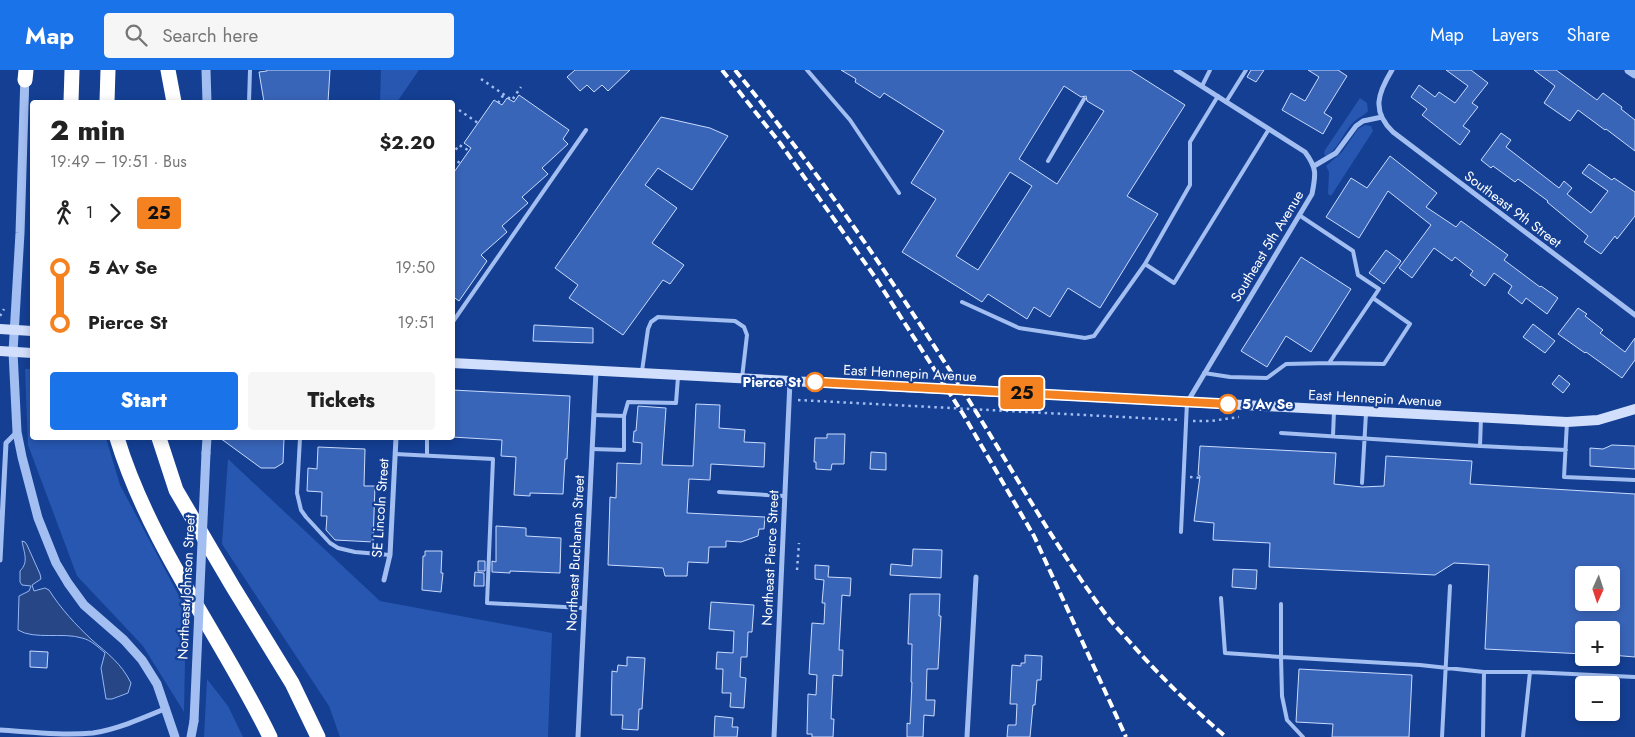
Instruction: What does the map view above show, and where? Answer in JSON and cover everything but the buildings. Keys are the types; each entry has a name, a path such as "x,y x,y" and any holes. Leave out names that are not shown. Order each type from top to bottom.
{"highway":[{"path":"71,100 72,70"},
{"path":"107,100 108,70"},
{"path":"168,70 174,100"},
{"path":"118,440 128,472 149,520 270,737"},
{"path":"160,440 176,490 232,587 292,682 318,737"}],"main road":[{"path":"0,329 30,331"},
{"path":"0,351 30,353"},
{"name":"East Hennepin Avenue","path":"455,363 1567,422 1598,420 1635,409"}],"street":[{"path":"206,70 207,100"},
{"path":"1176,70 1305,152 1314,166 1336,153 1356,126 1363,121 1382,117 1378,104 1382,87 1392,70"},
{"path":"1629,70 1635,74"},
{"path":"25,73 20,233 13,352 17,432 30,490 38,518 56,563 84,604 124,640 142,660 157,684 176,737"},
{"name":"Southeast 9th Street","path":"1382,117 1384,124 1393,132 1635,315"},
{"name":"Southeast 5th Avenue","path":"1187,402 1312,194 1316,177 1314,166"},
{"name":"Northeast Buchanan Street","path":"578,737 596,370"},
{"name":"Northeast Pierce Street","path":"774,737 790,380"},
{"path":"0,560 6,443 17,432"},
{"name":"Northeast Johnson Street","path":"191,737 194,721 207,440"},
{"name":"SE Lincoln Street","path":"384,580 390,554 396,440"},
{"path":"967,737 976,577"},
{"path":"0,730 70,735 95,732 116,728 166,708"}],"lane":[{"path":"249,100 250,70"},
{"path":"807,70 850,120 899,193"},
{"path":"1202,86 1210,70"},
{"path":"1226,102 1246,70"},
{"path":"962,302 1019,328 1085,338 1094,336 1145,264 1190,185 1190,142 1218,96"},
{"path":"1048,161 1084,99"},
{"path":"1145,264 1174,283 1269,129"},
{"path":"455,319 586,130"},
{"path":"1299,216 1353,251 1358,275 1379,289 1329,363"},
{"path":"1204,373 1230,377 1267,378 1286,364 1384,364 1410,324 1373,298"},
{"path":"642,372 648,329 651,322 658,317 735,321 744,327 747,336 742,378"},
{"path":"592,450 624,450 624,416 628,402 676,403 678,374"},
{"path":"1181,532 1187,402"},
{"path":"1333,436 1334,409"},
{"path":"1362,483 1366,411"},
{"path":"594,414 624,416"},
{"path":"1480,446 1481,418"},
{"path":"1567,422 1564,477 1635,480"},
{"path":"1281,433 1566,450"},
{"path":"300,440 297,492 301,510 306,517 338,548 354,552 390,554"},
{"path":"427,440 427,455"},
{"path":"395,454 493,459 487,603 583,608"},
{"path":"719,492 784,496"},
{"path":"1442,737 1450,586"},
{"path":"1221,598 1225,653 1420,665 1484,672 1530,672 1635,677"},
{"path":"1281,604 1282,696 1287,720 1303,737"},
{"path":"1483,737 1484,672"},
{"path":"1523,737 1530,672"}],"path":[{"path":"481,79 512,100 521,87"},
{"path":"498,103 504,94"},
{"path":"459,110 478,123"},
{"path":"455,152 460,145 468,150"},
{"path":"455,159 460,163"},
{"path":"789,400 1211,421"},
{"path":"797,570 799,543"}],"shaded area":[{"path":"381,70 419,70 398,100 380,100"},
{"path":"1360,98 1367,103 1368,111 1351,125 1335,149 1326,156 1324,154 1325,150"},
{"path":"1365,125 1371,126 1373,131 1331,196 1328,194 1329,172 1326,166 1342,152 1358,129"},
{"path":"25,369 30,369 30,440 107,440 120,485 186,609 184,712 143,646 77,576 28,445"},
{"path":"228,459 380,601 552,633 548,737 340,737 329,706 222,544"},
{"path":"22,541 27,545 40,574 41,579 32,585 34,591 45,588 49,590 75,623 109,654 131,683 128,693 112,699 106,699 101,668 105,653 91,642 74,636 32,635 18,630 19,596 29,591 31,586 22,585 20,582 20,571 25,561"},
{"path":"207,679 228,706 243,737 204,737"}],"railway":[{"path":"722,70 780,143 875,277 963,414 1034,536 1126,737"},
{"path":"735,70 820,179 899,292 1063,553 1107,616 1163,678 1226,737"}],"bus line":[{"name":"25","path":"815,382 1228,404"}],"place":[{"name":"Pierce St","path":"815,382"},
{"name":"5 Av Se","path":"1228,404"}]}
